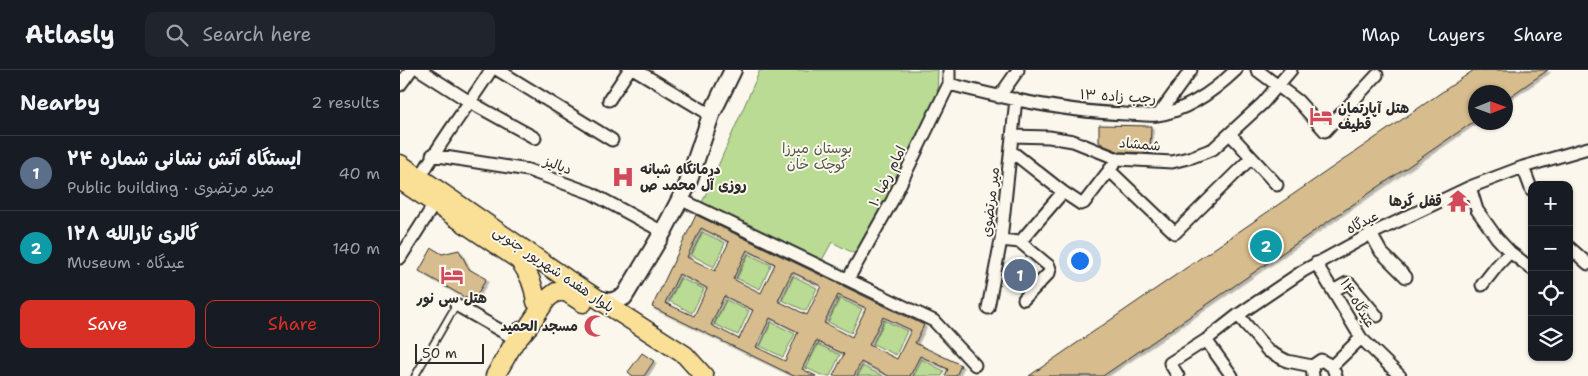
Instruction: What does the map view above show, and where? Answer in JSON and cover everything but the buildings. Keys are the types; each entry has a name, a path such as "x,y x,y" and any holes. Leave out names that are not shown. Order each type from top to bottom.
{"main road":[{"path":"598,299 610,302 624,297 663,232 687,186 711,116 733,70"},
{"name":"بلوار هفده شهریور جنوبی","path":"400,164 567,279 686,355 703,375"},
{"name":"بلوار هفده شهریور جنوبی","path":"400,180 520,260 533,284 536,302"},
{"path":"495,376 517,340 536,302 555,280 567,279"},
{"path":"517,340 547,299 556,292 566,292 680,364 703,375"}],"street":[{"path":"400,85 411,70"},
{"path":"420,70 470,102 535,138"},
{"path":"420,178 432,155 491,70"},
{"path":"498,70 612,140"},
{"path":"609,100 629,70"},
{"path":"636,70 711,116"},
{"path":"949,70 949,84"},
{"path":"999,97 1018,70"},
{"path":"1159,114 1191,70"},
{"name":"رجب زاده ۱۳","path":"949,84 999,97 1095,113 1159,114 1193,104 1236,70"},
{"path":"1257,70 1298,101 1326,131 1377,75"},
{"name":"شمشاد","path":"1012,136 1049,137 1073,141 1118,159 1172,162 1213,149 1263,103 1291,70"},
{"name":"امام رضا ۱۰","path":"848,279 892,201 949,84"},
{"name":"میر مرتضوی","path":"988,308 1001,240 1016,99"},
{"path":"1230,134 1277,185"},
{"name":"عیدگاه","path":"1178,376 1170,363 1206,340 1238,314 1316,263 1371,234 1470,187 1523,167 1588,148"},
{"path":"1011,151 1079,203 1084,203 1118,159"},
{"name":"دیالیز","path":"432,155 528,170 591,193 663,232"},
{"path":"1109,170 1175,233 1251,158"},
{"path":"1523,167 1528,181"},
{"path":"1470,187 1477,210 1497,238 1510,252 1528,266"},
{"path":"1020,242 1063,192"},
{"path":"680,199 934,321 976,365"},
{"path":"400,258 434,204"},
{"path":"1371,234 1381,252 1406,277"},
{"path":"1001,240 1020,242 1049,266 1049,273 1024,299"},
{"path":"1573,251 1588,264"},
{"path":"1482,285 1510,252"},
{"name":"عیدگاه ۱۴","path":"1316,263 1361,338 1396,375"},
{"path":"1333,291 1349,283 1377,316"},
{"path":"456,305 517,340"},
{"path":"1238,314 1268,351 1312,371 1321,360 1334,371 1361,338"},
{"path":"1206,340 1232,376"}],"lane":[{"path":"415,376 456,305"}],"green space":[{"name":"بوستان میرزا کوچک خان","path":"760,70 938,70 937,98 865,259 832,242 816,271 697,214"},
{"path":"702,232 725,243 714,267 691,255"},
{"path":"748,254 771,265 760,289 736,278"},
{"path":"793,276 817,288 806,311 782,300"},
{"path":"680,278 704,289 692,313 669,301"},
{"path":"839,298 862,309 851,333 828,322"},
{"path":"726,300 749,311 738,335 714,324"},
{"path":"884,320 907,331 896,355 873,344"},
{"path":"771,322 795,334 783,357 760,346"},
{"path":"817,344 840,355 830,376 823,376 806,368"},
{"path":"921,359 944,371 942,376 913,376"},
{"path":"862,366 883,376 857,376"}],"place":[{"name":"هتل آپارتمان قطیف","path":"1321,116"},
{"name":"درمانگاه شبانه روزی آل محمد ص","path":"623,177"},
{"name":"قفل گرها","path":"1458,201"},
{"name":"گالری ثارالله ۱۲۸","path":"1266,246"},
{"name":"هتل سی نور","path":"452,275"},
{"name":"ایستگاه آتش نشانی شماره ۲۴","path":"1020,275"},
{"name":"مسجد الحمید","path":"595,326"}]}
